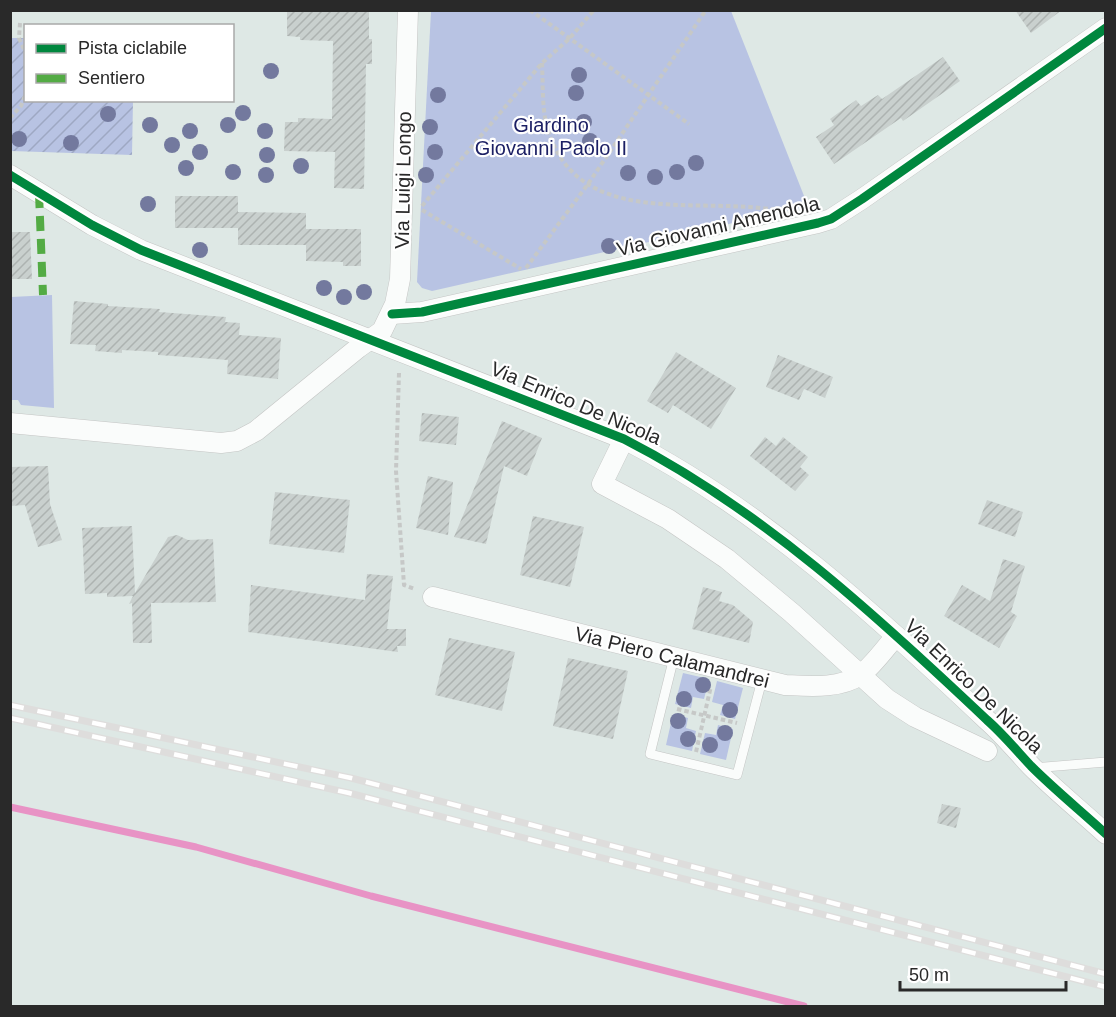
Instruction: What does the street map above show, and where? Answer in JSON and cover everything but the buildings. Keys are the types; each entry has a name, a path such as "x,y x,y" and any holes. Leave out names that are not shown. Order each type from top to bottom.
{"street":[{"name":"Via Luigi Longo","path":"10,423 221,443 237,441 256,431 382,331 392,314 401,266 408,10"},
{"name":"Via Giovanni Amendola","path":"392,314 422,312 818,224 831,219 1106,27"},
{"name":"Via Enrico De Nicola","path":"10,175 92,225 141,250 624,439 670,463 775,535 835,582 990,722 1033,768 1106,834"},
{"path":"624,439 602,484 668,519 727,559 792,613 887,699 915,717 987,751"},
{"name":"Via Piero Calamandrei","path":"433,597 785,685 821,685 846,681 861,675"},
{"path":"861,675 896,636"}],"lane":[{"path":"674,657 650,754 737,775 762,680"},
{"path":"1033,768 1106,762"}],"path":[{"path":"530,10 689,124"},
{"path":"594,10 569,39 543,63 420,209 524,271 588,184 706,10"},
{"path":"20,22 19,38 24,49"},
{"path":"543,63 544,109 553,143 570,170 588,184 608,195 630,201 726,205 786,212"},
{"path":"10,118 21,106 24,98"},
{"path":"400,351 396,471 404,585 433,597"},
{"path":"694,765 715,668"},
{"path":"662,706 750,726"}],"green space":[{"name":"Giardino Giovanni Paolo II","path":"431,11 731,11 808,206 432,291 422,288 417,282"},
{"path":"11,38 24,38 24,102 133,102 132,155 11,151"},
{"path":"52,295 54,408 21,405 18,400 11,400 11,297"},
{"path":"683,673 709,679 704,699 693,697 691,708 675,704"},
{"path":"717,681 743,688 735,719 720,715 723,705 712,702"},
{"path":"673,714 688,718 686,728 696,731 692,751 666,745"},
{"path":"718,725 733,729 726,760 700,754 705,733 716,735"}],"waterway":[{"path":"10,807 196,847 371,896 804,1006"}],"railway":[{"path":"10,705 351,778 1106,974"},
{"path":"10,718 349,793 1106,987"}],"marked path":[{"path":"39,193 43,295"}],"cycle path":[{"path":"392,314 422,312 831,219 1106,28"},
{"path":"10,175 92,225 141,250 624,439 674,467 770,531 859,603 999,731 1040,775 1106,834"}]}
